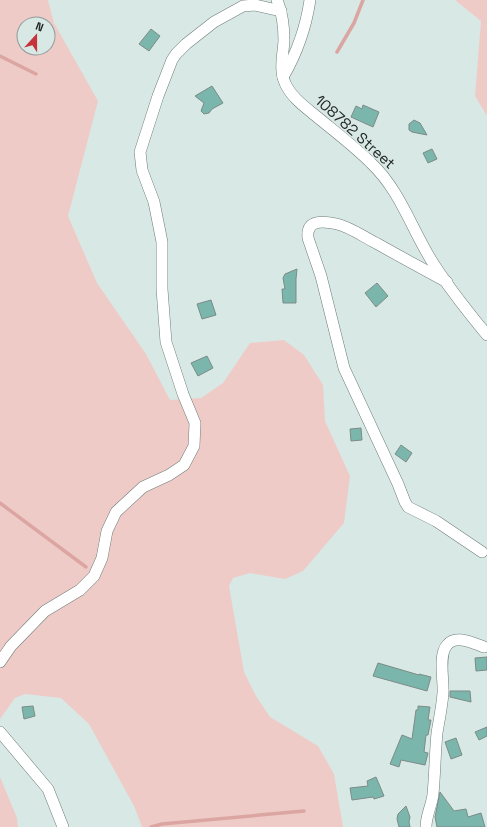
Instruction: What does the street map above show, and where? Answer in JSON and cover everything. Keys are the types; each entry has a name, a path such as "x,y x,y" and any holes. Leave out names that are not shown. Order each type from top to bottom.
{"street":[{"path":"283,77 293,59 303,32 310,0"},
{"path":"0,662 11,646 45,611 80,590 94,576 102,558 107,531 116,512 143,487 169,475 184,465 194,446 195,423 166,342 162,289 162,242 154,202 142,170 140,152 158,96 172,60 176,54 186,44 214,22 243,6 279,5"},
{"name":"108782 Street","path":"279,5 284,40 282,70 287,87 298,101 371,162 385,177 432,262 487,335"},
{"path":"447,282 357,233 338,225 323,222 317,223 309,228 308,238 321,276 344,368 405,502 412,510 436,521 482,552"},
{"path":"426,827 427,816 433,796 434,761 443,693 444,650 454,640 463,640 484,647"},
{"path":"0,732 48,790 63,827"}],"shaded area":[{"path":"0,0 48,0 52,16 16,16 16,56 56,56 56,27 98,101 68,216 97,283 146,354 170,400 201,398 223,383 250,343 284,340 304,355 323,385 325,421 350,476 344,523 303,571 285,579 250,573 233,578 229,586 244,672 256,696 270,717 318,746 334,774 343,827 142,827 134,806 89,724 61,698 25,694 15,698 0,719"},
{"path":"455,0 487,0 487,116 475,96 481,21"},
{"path":"0,777 17,818 18,827 0,827"}],"building":[{"path":"151,29 160,36 149,51 139,44"},
{"path":"212,86 223,103 212,109 209,113 204,114 201,111 204,103 195,96"},
{"path":"363,105 379,112 373,127 351,117 356,106 362,109"},
{"path":"414,120 420,123 427,135 409,130 409,124"},
{"path":"432,149 437,159 428,163 423,153"},
{"path":"297,269 296,303 283,303 282,289 285,289 283,278 285,274"},
{"path":"377,283 388,296 376,307 365,293"},
{"path":"211,300 216,315 202,319 197,304"},
{"path":"207,356 213,368 198,376 191,363"},
{"path":"361,428 362,440 351,441 350,429"},
{"path":"401,445 412,453 406,462 395,454"},
{"path":"487,657 487,670 476,671 475,658"},
{"path":"378,663 431,677 427,691 373,676"},
{"path":"450,691 470,691 471,702 450,697"},
{"path":"33,706 35,716 24,719 22,707"},
{"path":"418,706 430,707 428,720 431,720 428,735 426,735 424,752 428,753 425,765 401,760 399,767 390,764 402,735 412,739 416,710 418,710"},
{"path":"487,727 487,736 479,740 475,732"},
{"path":"456,738 462,755 451,759 445,742"},
{"path":"376,777 384,796 374,799 373,797 352,800 350,788 368,786 367,781"},
{"path":"440,792 454,811 466,809 468,817 481,813 485,827 437,827 435,817"},
{"path":"406,806 410,817 410,827 399,827 397,819 398,814"}],"waterway":[{"path":"337,52 354,23 363,0"},
{"path":"0,56 36,74"},
{"path":"0,503 86,567"},
{"path":"151,827 162,824 304,811"}]}
